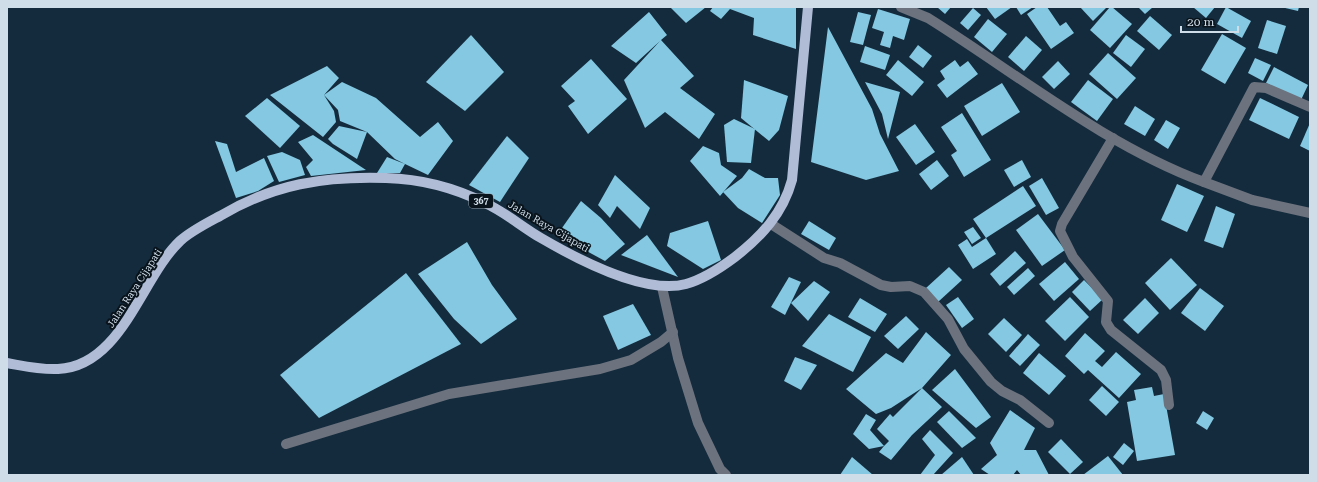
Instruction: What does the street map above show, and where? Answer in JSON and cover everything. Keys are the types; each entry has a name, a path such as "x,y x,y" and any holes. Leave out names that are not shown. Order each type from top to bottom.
{"main road":[{"name":"Jalan Raya Cijapati","path":"7,363 56,370 64,369 87,360 116,338 160,266 180,241 243,202 277,189 312,181 344,178 424,180 457,190 488,204 542,238 596,267 643,283 662,286 684,285 717,271 743,251 771,224 781,209 792,180 808,7"}],"street":[{"path":"901,7 928,18 1113,138 1184,175 1252,200 1310,213"},
{"path":"1204,182 1254,87 1266,88 1310,107"},
{"path":"1113,138 1062,224 1060,231 1073,257 1108,301 1106,322 1110,330 1161,370 1166,380 1169,405"},
{"path":"771,224 824,258 840,263 881,285 891,287 910,286 924,292 948,319 964,349 991,382 1002,391 1020,400 1049,423"},
{"path":"662,286 678,358 698,423 720,469 726,475"},
{"path":"286,444 449,394 600,369 625,362 647,351 673,332"}],"building":[{"path":"670,7 706,7 686,23"},
{"path":"713,7 796,7 796,49 753,35 754,18 730,9 721,19 710,11"},
{"path":"937,7 951,7 945,14"},
{"path":"986,7 1012,7 995,19"},
{"path":"1016,7 1033,7 1021,15"},
{"path":"1037,7 1047,7 1060,26 1066,22 1074,33 1051,49 1027,14"},
{"path":"1080,7 1107,7 1093,21"},
{"path":"1110,7 1112,7 1132,24 1110,48 1090,30"},
{"path":"1138,7 1153,7 1145,14"},
{"path":"1193,7 1215,7 1206,18"},
{"path":"1226,7 1251,21 1242,38 1217,24"},
{"path":"1281,7 1299,7 1298,11"},
{"path":"973,8 981,15 968,30 960,23"},
{"path":"878,9 910,19 904,40 893,36 890,48 880,45 884,32 872,28"},
{"path":"649,12 667,35 661,40 694,76 680,88 715,114 699,139 665,112 645,128 624,80 660,41 636,63 611,46"},
{"path":"858,12 871,15 863,45 850,42"},
{"path":"1150,16 1172,35 1159,50 1137,31"},
{"path":"988,19 1007,34 992,52 974,37"},
{"path":"1267,20 1286,26 1277,54 1258,48"},
{"path":"828,27 872,109 880,134 899,171 866,180 811,162"},
{"path":"1222,34 1246,48 1225,84 1201,70"},
{"path":"471,35 504,72 465,111 426,82"},
{"path":"1126,35 1145,49 1131,67 1113,53"},
{"path":"1026,36 1042,50 1024,71 1008,57"},
{"path":"918,45 932,56 923,68 909,57"},
{"path":"865,46 890,55 885,70 860,62"},
{"path":"1108,53 1136,78 1117,99 1089,74"},
{"path":"1255,58 1271,65 1263,81 1248,73"},
{"path":"591,59 627,99 588,134 568,106 575,101 561,86"},
{"path":"898,60 924,82 912,96 886,75"},
{"path":"955,60 960,67 968,61 978,74 947,98 937,85 945,79 940,71"},
{"path":"1058,61 1070,74 1054,89 1042,77"},
{"path":"327,66 339,78 324,95 334,111 336,122 323,137 270,95"},
{"path":"1274,67 1308,85 1301,100 1266,83"},
{"path":"744,80 788,96 779,130 769,141 741,118"},
{"path":"1088,80 1113,99 1097,121 1071,102"},
{"path":"342,82 376,98 420,137 438,122 453,141 428,175 395,159 367,132 340,121 338,110 324,95"},
{"path":"865,82 900,92 888,139 882,114"},
{"path":"1002,83 1020,112 982,136 964,106"},
{"path":"267,98 300,126 280,148 245,116"},
{"path":"1260,98 1299,117 1289,139 1249,120"},
{"path":"1135,106 1155,119 1145,136 1124,124"},
{"path":"962,113 991,160 964,177 951,155 957,151 941,127"},
{"path":"734,119 755,129 751,163 727,162 724,125"},
{"path":"1166,120 1180,128 1168,149 1154,140"},
{"path":"1310,123 1310,151 1300,146"},
{"path":"915,124 935,152 916,165 896,137"},
{"path":"339,126 367,132 357,159 333,144 328,139"},
{"path":"313,135 366,170 311,176 306,167 313,160 298,142"},
{"path":"507,136 529,158 500,202 469,185"},
{"path":"215,141 227,144 236,172 264,158 274,181 258,191 236,198"},
{"path":"703,146 719,153 721,165 737,176 720,196 690,161"},
{"path":"282,152 300,160 305,175 279,182 267,156"},
{"path":"387,157 405,164 400,173 377,173"},
{"path":"937,160 949,176 931,190 919,174"},
{"path":"1022,160 1031,177 1014,187 1004,170"},
{"path":"749,169 765,178 778,178 780,195 762,223 738,208 723,192 742,178"},
{"path":"615,175 650,208 640,229 617,206 610,218 598,205"},
{"path":"1042,178 1059,208 1046,215 1029,186"},
{"path":"1177,184 1204,196 1187,232 1161,220"},
{"path":"1023,186 1036,206 986,238 973,219"},
{"path":"581,201 601,218 625,244 605,261 557,235"},
{"path":"1216,206 1235,214 1223,248 1204,241"},
{"path":"1038,214 1065,250 1042,266 1016,230"},
{"path":"708,221 721,260 703,269 667,246 670,233"},
{"path":"809,221 836,238 829,250 801,234"},
{"path":"973,227 981,238 972,244 964,232"},
{"path":"647,235 678,277 621,255"},
{"path":"986,238 996,254 973,269 958,245 967,239 972,247"},
{"path":"467,242 492,285 517,319 481,344 454,319 418,274"},
{"path":"1015,251 1026,263 1000,286 990,274"},
{"path":"1171,258 1197,285 1170,310 1145,283"},
{"path":"1065,262 1079,279 1054,301 1039,284"},
{"path":"949,267 962,280 938,302 926,288"},
{"path":"1028,268 1035,276 1014,295 1007,287"},
{"path":"406,273 461,344 319,418 280,375"},
{"path":"789,277 801,282 785,315 771,307"},
{"path":"1084,280 1103,299 1090,311 1072,292"},
{"path":"814,281 830,292 808,321 791,303"},
{"path":"1200,288 1224,306 1205,331 1181,313"},
{"path":"958,297 974,319 962,328 946,305"},
{"path":"1070,297 1089,317 1065,341 1045,321"},
{"path":"860,298 887,314 875,332 848,317"},
{"path":"1145,298 1159,313 1138,334 1123,320"},
{"path":"633,304 651,335 618,350 603,316"},
{"path":"829,314 871,337 853,372 802,346"},
{"path":"906,316 919,329 898,349 884,336"},
{"path":"1004,318 1022,335 1006,352 988,334"},
{"path":"926,332 951,355 922,388 891,408 876,414 846,389 886,353 903,363"},
{"path":"1085,333 1105,351 1095,361 1102,367 1116,352 1141,374 1119,398 1088,370 1084,374 1065,356"},
{"path":"1028,334 1040,345 1020,366 1009,356"},
{"path":"1039,353 1066,376 1049,395 1023,373"},
{"path":"795,357 817,365 801,390 784,381"},
{"path":"955,369 991,417 976,428 932,390"},
{"path":"1102,386 1119,402 1106,416 1089,400"},
{"path":"1152,387 1154,396 1164,394 1175,455 1137,461 1127,402 1136,400 1134,390"},
{"path":"922,388 942,407 912,435 891,460 879,452 889,441 877,429 890,414 893,417"},
{"path":"1010,410 1035,428 1024,450 1036,450 1049,475 1021,475 1017,470 1013,475 990,475 981,469 997,455 990,443"},
{"path":"949,411 976,438 962,448 937,422"},
{"path":"1203,411 1214,418 1207,430 1196,423"},
{"path":"866,414 876,420 870,430 884,446 869,449 853,434"},
{"path":"930,430 953,453 933,475 920,475 935,455 922,439"},
{"path":"1061,439 1083,462 1070,474 1048,452"},
{"path":"1124,443 1134,451 1123,465 1113,457"},
{"path":"1108,456 1123,475 1083,475"},
{"path":"852,457 873,475 840,475"},
{"path":"962,457 974,475 941,475"}]}
